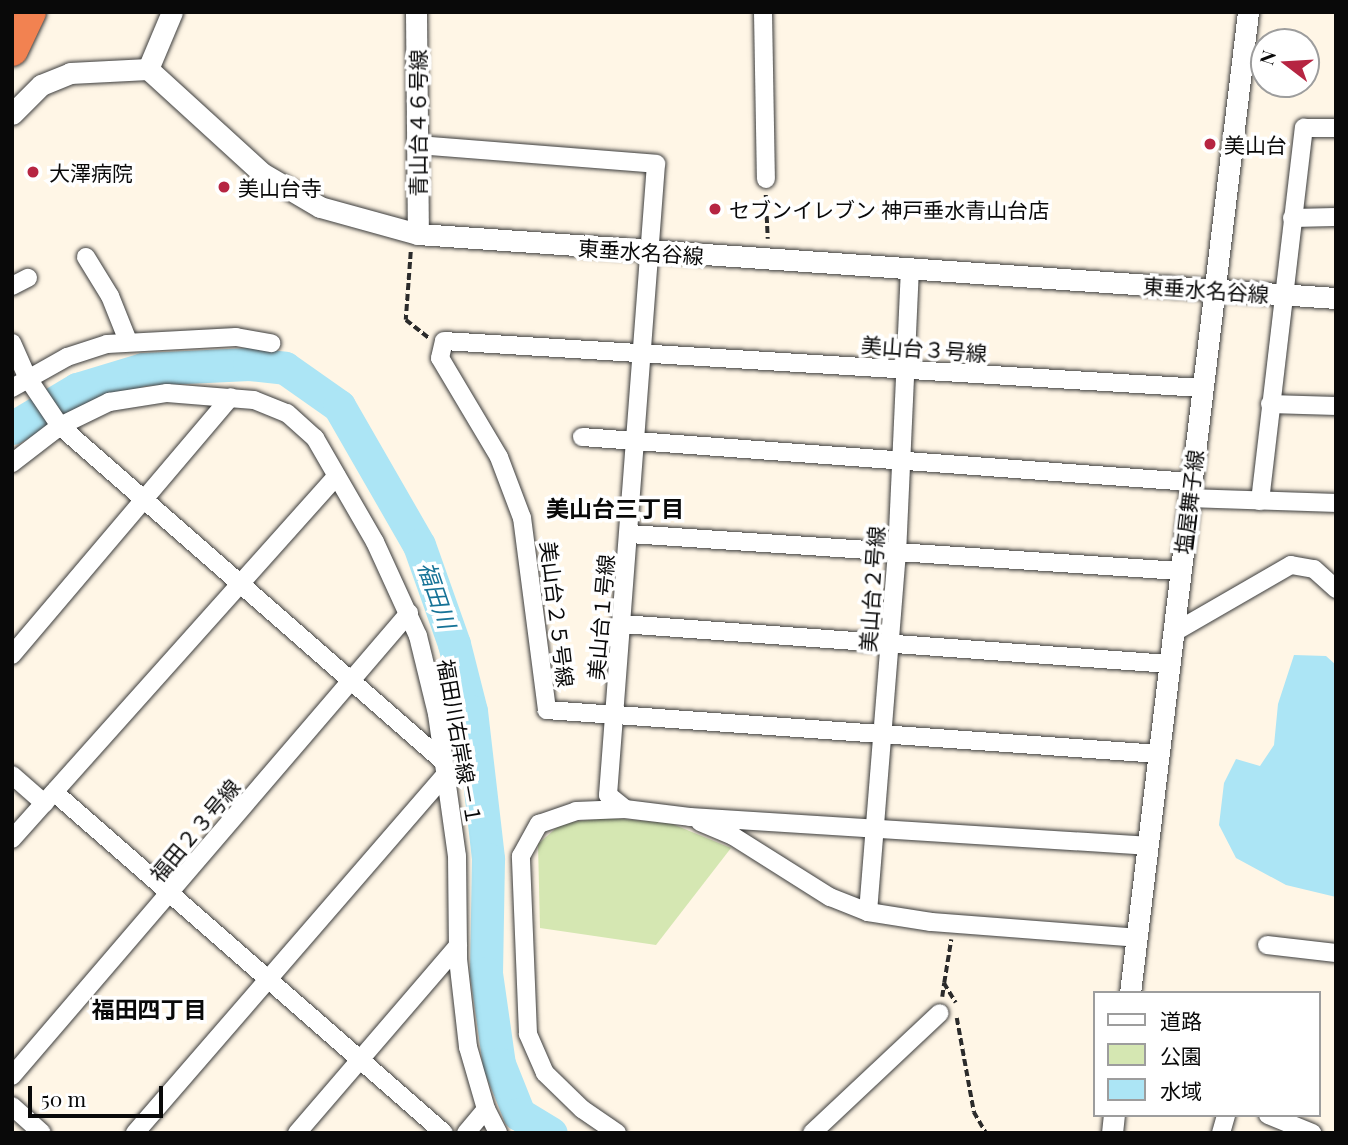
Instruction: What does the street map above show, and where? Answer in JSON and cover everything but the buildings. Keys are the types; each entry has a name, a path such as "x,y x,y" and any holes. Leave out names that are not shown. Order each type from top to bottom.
{"highway":[{"path":"12,50 30,12"}],"street":[{"path":"12,114 41,85 70,73 148,69 172,12"},
{"name":"青山台４６号線","path":"415,233 416,12"},
{"path":"763,12 765,178"},
{"name":"塩屋舞子線","path":"1130,991 1248,12"},
{"name":"東垂水名谷線","path":"148,69 262,173 320,207 415,233 650,253 769,258 1336,298"},
{"path":"1260,501 1282,294 1304,128 1336,128"},
{"name":"美山台１号線","path":"417,145 656,164 637,442 608,795 625,809"},
{"path":"1292,218 1336,217"},
{"path":"86,257 110,296 128,341"},
{"name":"美山台２号線","path":"868,912 897,554 908,370 910,270"},
{"path":"12,388 27,377 68,357 128,341 236,337 271,343"},
{"path":"442,348 444,341 643,351"},
{"path":"12,343 27,377 60,426 142,502 350,681 445,768 271,980 135,1133"},
{"name":"美山台２５号線","path":"442,348 440,358 499,457 522,518 547,710 614,718"},
{"name":"美山台３号線","path":"643,351 1202,388"},
{"name":"福田川右岸線－１","path":"12,463 28,447 60,426 108,401 167,393 232,397 287,413 314,438 337,475 409,613 437,714 457,856 458,946 468,1047 486,1109 498,1133"},
{"path":"12,655 232,397"},
{"path":"1270,404 1336,406"},
{"path":"582,437 902,461 1190,490 1260,501 1336,503"},
{"path":"12,839 337,475"},
{"path":"630,534 1180,571"},
{"path":"1173,633 1290,565 1314,569 1336,589"},
{"name":"福田２３号線","path":"12,1076 409,613"},
{"path":"622,624 889,646 1169,664"},
{"path":"614,718 1159,754"},
{"path":"12,775 49,798 170,893 444,1133"},
{"path":"617,1133 582,1109 545,1073 528,1034 521,856 539,824 576,811 625,809 690,817 1147,846"},
{"path":"690,817 733,836 830,897 868,912 953,924 1137,938"},
{"path":"1267,945 1336,953"},
{"path":"297,1133 458,946"},
{"path":"825,1129 940,1013"},
{"path":"12,1106 43,1133"},
{"path":"466,1133 486,1109"},
{"path":"1273,1117 1312,1133"}],"path":[{"path":"765,178 769,258"},
{"path":"415,233 406,320 442,348"},
{"path":"940,1013 953,924"},
{"path":"944,983 955,1000 974,1112 986,1133"}],"green space":[{"path":"608,818 670,823 731,848 656,945 540,928 538,844 562,823"}],"water":[{"path":"1294,655 1326,656 1336,665 1336,897 1286,885 1236,858 1219,825 1224,783 1236,759 1260,766 1274,745 1278,704"}],"waterway":[{"name":"福田川","path":"12,428 77,389 143,369 249,364 285,368 339,406 419,545 454,644 471,711 488,859 486,973 499,1064 519,1114 551,1133"}],"place":[{"name":"美山台","path":"1210,144"},
{"name":"大澤病院","path":"33,172"},
{"name":"美山台寺","path":"224,187"},
{"name":"セブンイレブン 神戸垂水青山台店","path":"715,209"}],"district":[{"name":"美山台三丁目","path":"615,508"},
{"name":"福田四丁目","path":"149,1009"}]}
